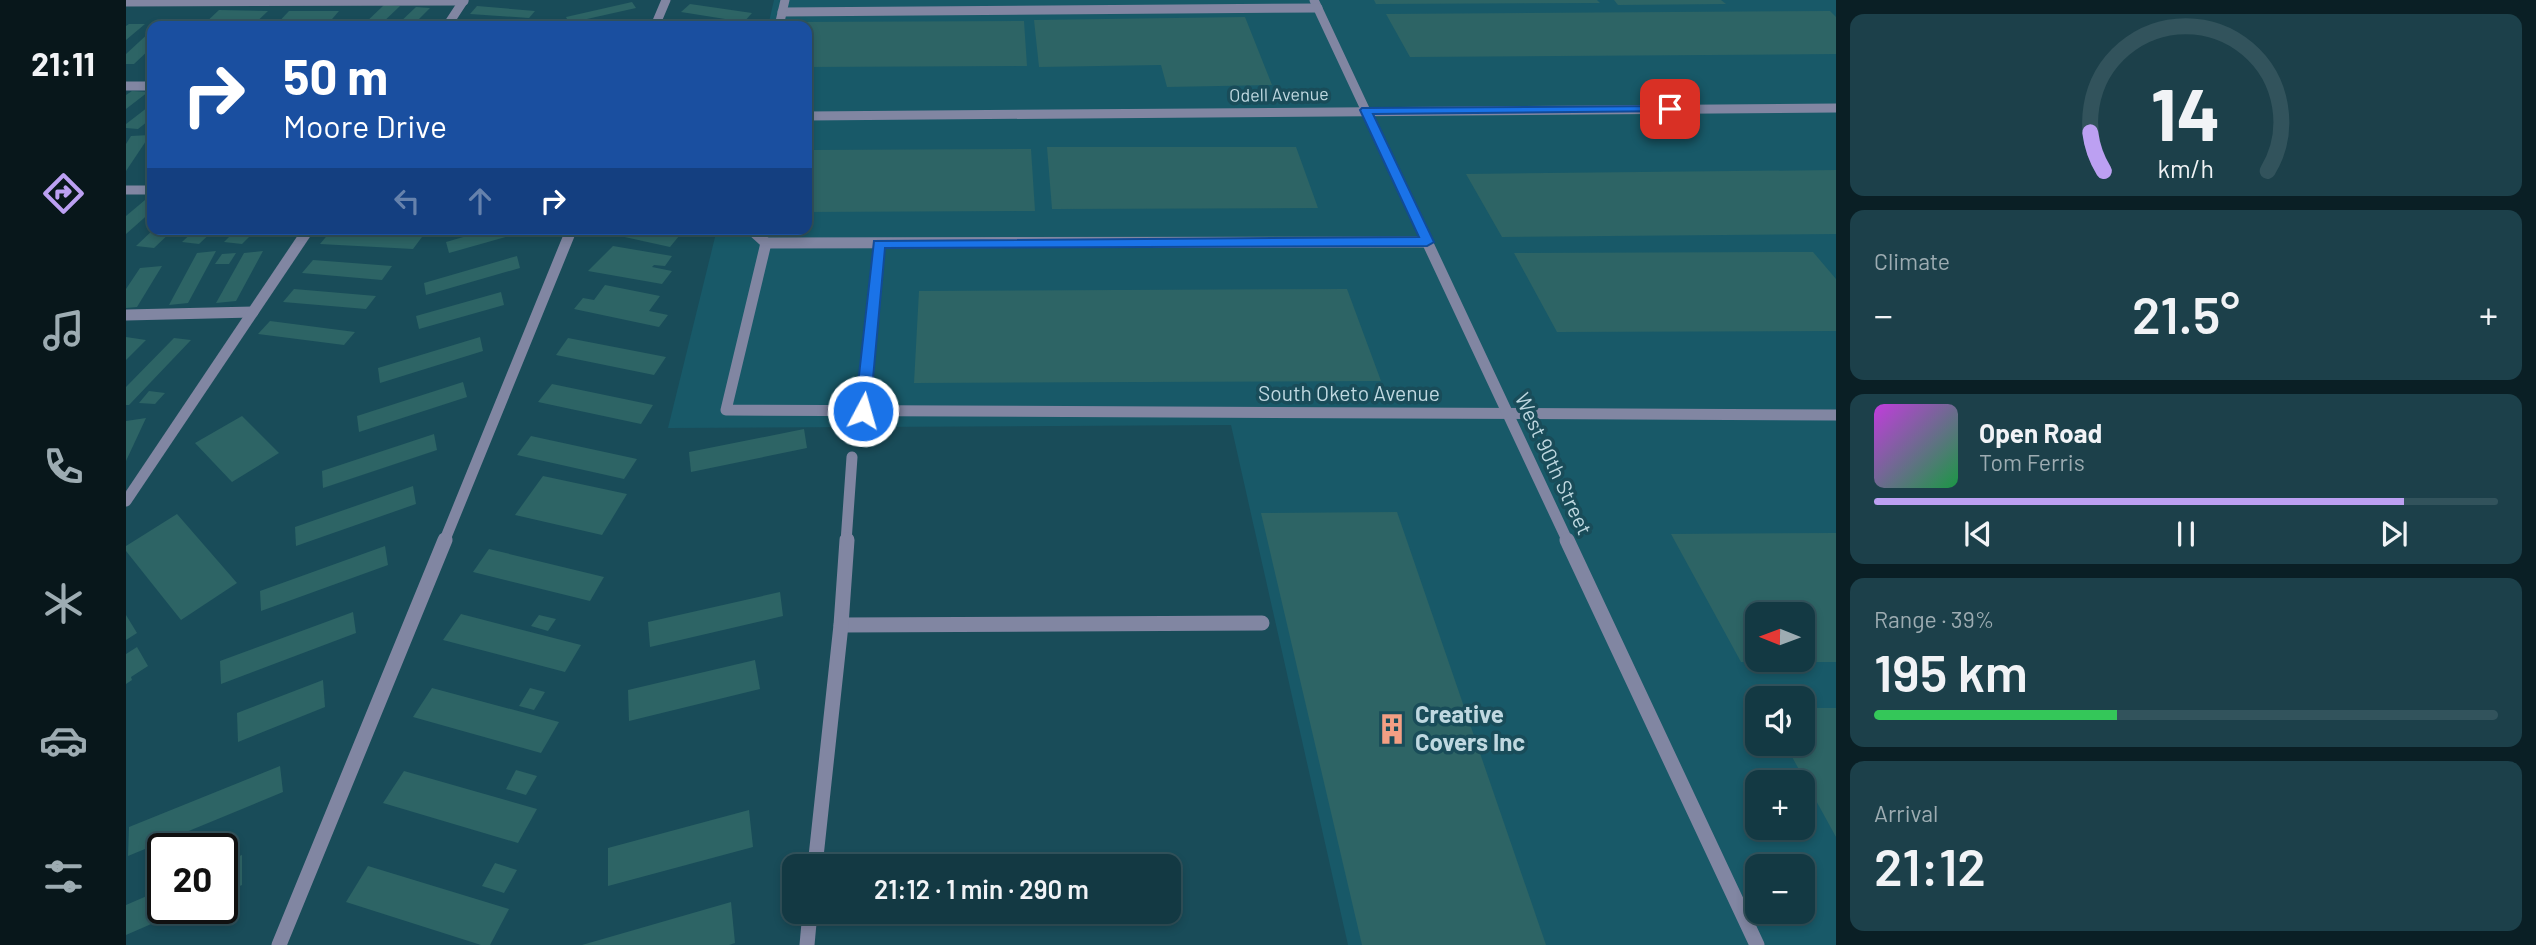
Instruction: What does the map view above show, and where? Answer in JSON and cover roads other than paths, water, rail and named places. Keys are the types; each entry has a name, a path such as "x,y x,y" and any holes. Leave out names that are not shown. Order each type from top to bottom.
{"street":[{"path":"126,2 464,0"},
{"path":"450,21 464,0"},
{"path":"657,21 666,0"},
{"path":"780,21 785,0"},
{"path":"782,12 1316,4"},
{"name":"West 90th Street","path":"1316,4 1757,945"},
{"path":"126,86 147,86"},
{"name":"Odell Avenue","path":"812,116 1836,108"},
{"path":"126,190 147,190"},
{"path":"126,500 305,235"},
{"path":"279,945 570,235"},
{"path":"757,235 766,243 1427,242"},
{"name":"South Oketo Avenue","path":"766,243 726,410 1836,415"},
{"path":"863,411 879,244"},
{"path":"126,315 253,312"},
{"path":"816,854 841,625 852,457"},
{"path":"841,625 1262,623"},
{"path":"807,945 809,924"}],"place":[{"name":"Creative Covers Inc","path":"1392,729"}]}
